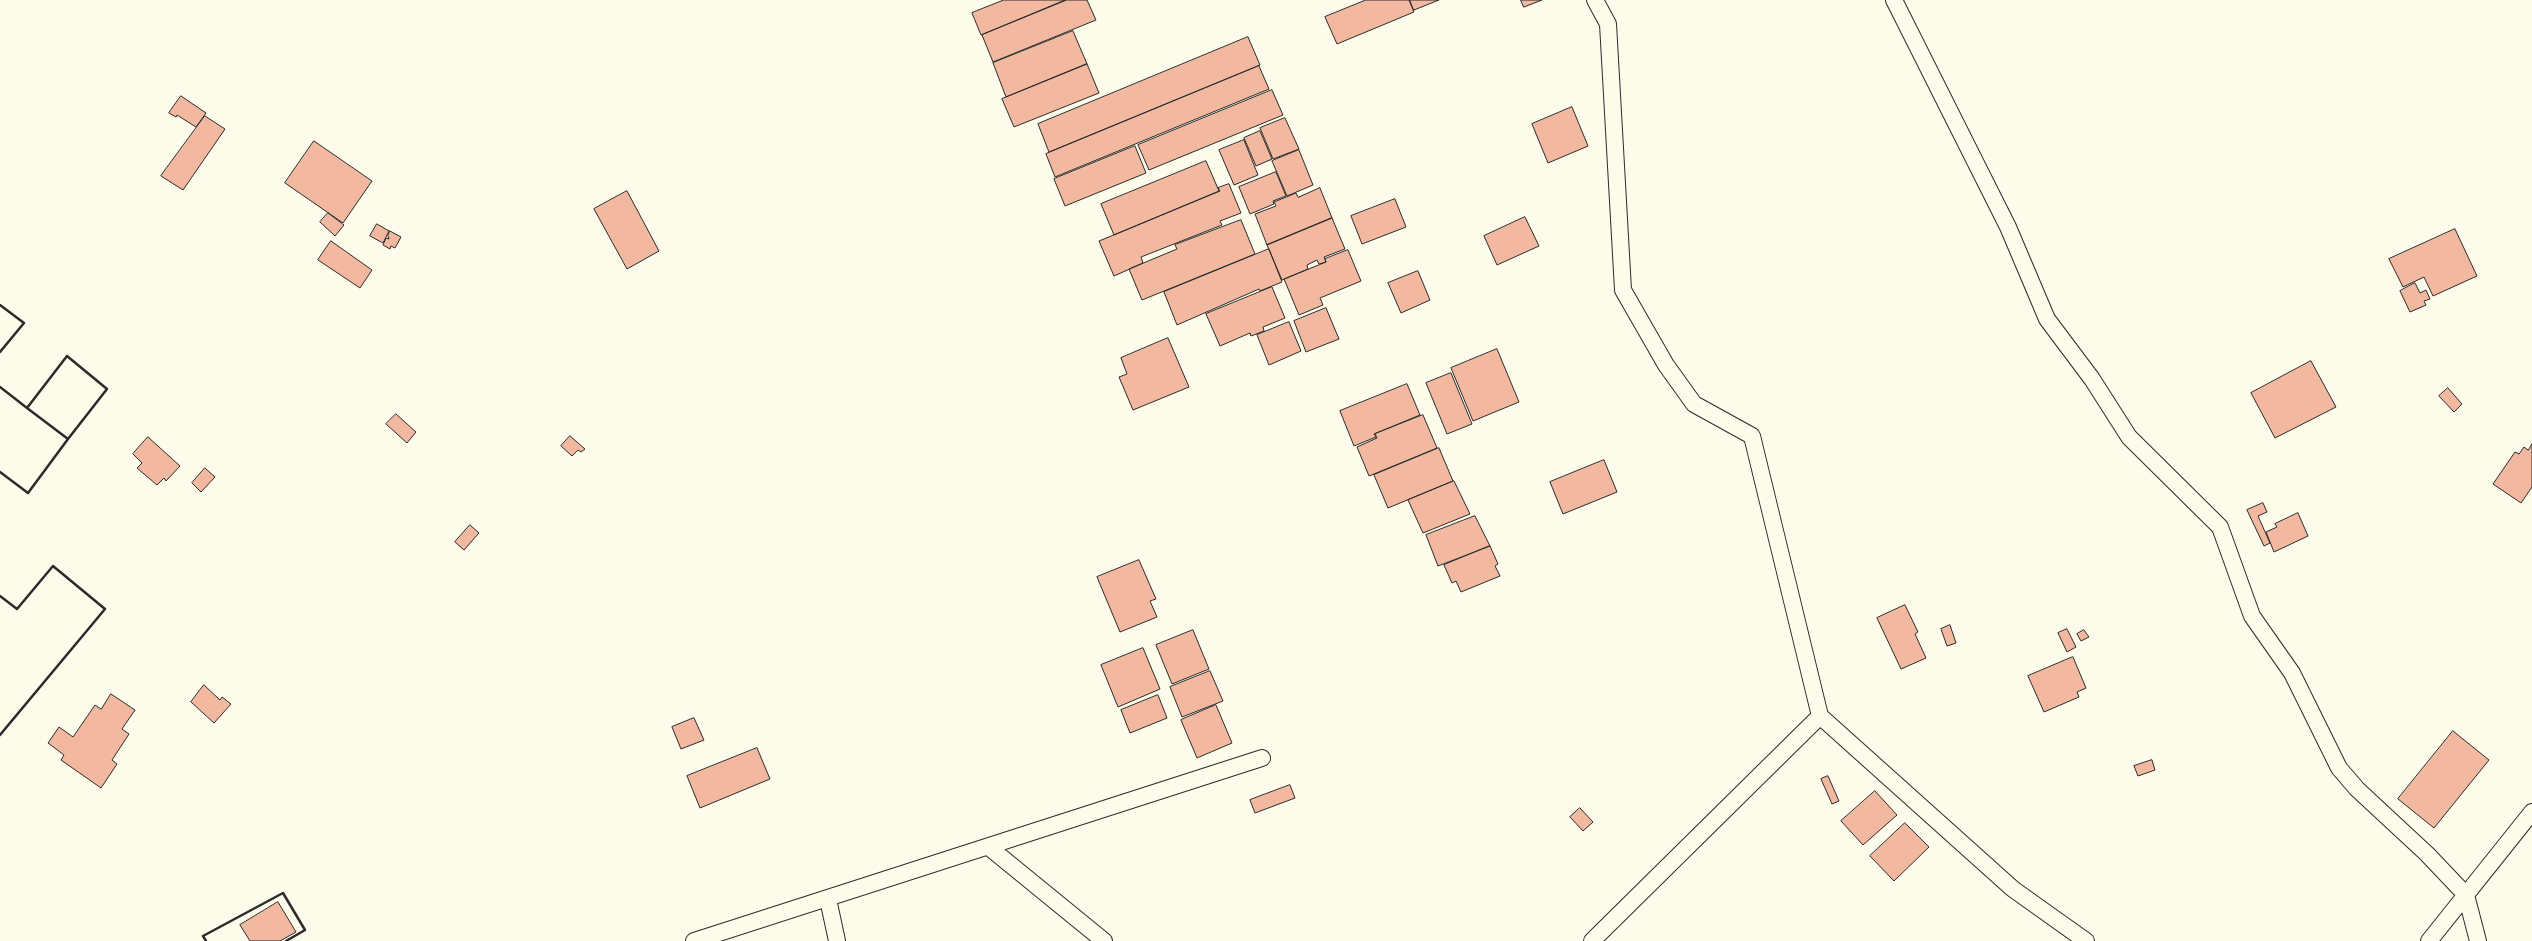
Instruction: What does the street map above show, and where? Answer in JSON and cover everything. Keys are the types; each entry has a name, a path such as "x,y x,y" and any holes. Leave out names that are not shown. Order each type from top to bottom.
{"street":[{"path":"1595,0 1608,24 1624,290 1666,365 1694,404 1752,436 1820,716 2013,889 2086,941"},
{"path":"1894,0 2008,227 2047,319 2092,379 2129,437 2220,528 2252,616 2292,673 2339,768 2357,789 2427,854 2466,894 2478,941"},
{"path":"1592,941 1820,716"},
{"path":"694,941 990,848 1262,758"},
{"path":"2429,941 2532,812"},
{"path":"990,848 1104,941"},
{"path":"828,899 837,941"}],"building":[{"path":"1004,0 1065,0 981,35 972,13"},
{"path":"1067,0 1087,0 1096,20 993,62 982,35"},
{"path":"1366,0 1409,0 1414,12 1337,44 1325,17"},
{"path":"1410,0 1439,0 1414,10"},
{"path":"1521,0 1542,0 1524,7"},
{"path":"1073,31 1087,64 1006,97 993,63"},
{"path":"1248,37 1260,65 1049,152 1038,124"},
{"path":"1087,64 1099,93 1014,127 1002,99"},
{"path":"1259,66 1269,89 1055,177 1046,154"},
{"path":"1272,90 1283,115 1149,170 1138,145"},
{"path":"181,96 206,113 196,127 177,115 176,117 169,113"},
{"path":"1572,107 1588,146 1548,163 1532,124"},
{"path":"205,116 225,129 183,190 161,176"},
{"path":"1285,118 1299,149 1273,159 1260,128"},
{"path":"1260,131 1272,159 1256,166 1244,138"},
{"path":"1244,140 1258,175 1234,185 1219,150"},
{"path":"314,141 372,181 343,223 285,183"},
{"path":"1135,146 1146,173 1065,206 1054,179"},
{"path":"1299,150 1313,185 1287,196 1272,161"},
{"path":"1206,161 1219,191 1114,235 1101,204"},
{"path":"1276,172 1286,196 1273,201 1274,204 1250,214 1239,187"},
{"path":"1229,184 1241,213 1220,221 1222,225 1141,257 1143,263 1114,276 1099,241 1220,191 1218,188"},
{"path":"1320,188 1332,218 1267,245 1255,214 1276,206 1274,202 1296,193 1298,197"},
{"path":"627,191 659,251 627,269 594,209"},
{"path":"1395,199 1406,227 1362,244 1351,216"},
{"path":"328,213 344,225 335,236 320,222"},
{"path":"1525,217 1539,246 1497,265 1484,236"},
{"path":"1332,218 1345,249 1324,257 1326,262 1319,264 1317,260 1307,265 1308,269 1282,280 1267,245"},
{"path":"1241,220 1255,254 1142,300 1129,269 1177,249 1175,245"},
{"path":"377,224 389,231 383,243 370,236"},
{"path":"2455,229 2477,276 2433,296 2424,277 2403,287 2389,259"},
{"path":"390,231 401,237 395,248 391,246 390,249 383,245 386,238 389,239"},
{"path":"331,241 372,270 360,288 318,260"},
{"path":"1269,249 1282,282 1260,291 1259,289 1177,325 1164,292"},
{"path":"1348,250 1361,281 1320,298 1323,305 1299,315 1284,279 1326,262 1325,259"},
{"path":"1418,271 1430,300 1401,313 1388,283"},
{"path":"2415,283 2420,293 2426,290 2430,299 2424,301 2426,305 2410,312 2400,291"},
{"path":"1272,287 1285,318 1263,327 1264,331 1251,336 1250,333 1220,346 1206,314"},
{"path":"1326,308 1339,339 1306,352 1294,321"},
{"path":"1289,322 1301,351 1269,365 1257,335"},
{"path":"1168,338 1189,387 1133,410 1119,377 1127,374 1121,358"},
{"path":"1497,349 1519,402 1473,421 1451,368"},
{"path":"2311,361 2336,407 2275,438 2251,393"},
{"path":"1451,373 1472,424 1447,434 1426,383"},
{"path":"1407,384 1420,415 1374,434 1376,437 1354,446 1340,411"},
{"path":"2448,388 2462,404 2454,412 2439,396"},
{"path":"396,414 416,432 407,443 386,424"},
{"path":"1423,415 1437,448 1369,476 1357,447 1377,438 1375,434"},
{"path":"570,436 585,449 581,452 578,450 572,456 561,446"},
{"path":"148,437 180,466 166,481 164,478 157,485 137,468 142,463 133,454"},
{"path":"2532,444 2532,487 2521,503 2493,484 2515,452 2519,454 2524,447 2528,450"},
{"path":"1439,448 1453,481 1388,508 1374,475"},
{"path":"1604,460 1617,492 1563,514 1550,482"},
{"path":"205,468 215,477 201,492 192,483"},
{"path":"1454,481 1470,514 1423,533 1408,500"},
{"path":"2263,503 2267,512 2258,516 2270,543 2264,546 2247,510"},
{"path":"2298,513 2308,536 2274,552 2266,532 2277,527 2275,524"},
{"path":"1475,516 1490,546 1438,566 1426,535"},
{"path":"470,525 479,533 464,550 455,542"},
{"path":"1490,546 1498,564 1495,566 1500,576 1461,592 1456,581 1452,583 1444,565"},
{"path":"1139,560 1156,599 1150,601 1157,617 1120,632 1097,577"},
{"path":"1905,605 1918,632 1915,634 1926,658 1901,669 1877,618"},
{"path":"1950,625 1956,643 1947,646 1941,629"},
{"path":"2067,629 2076,647 2067,652 2058,633"},
{"path":"1193,630 1209,669 1172,684 1156,645"},
{"path":"2084,630 2089,637 2081,641 2077,634"},
{"path":"1143,648 1160,689 1118,707 1101,665"},
{"path":"2073,657 2086,688 2077,692 2079,697 2044,712 2028,676"},
{"path":"1210,671 1223,701 1182,717 1170,687"},
{"path":"204,685 220,700 222,697 231,704 214,723 191,702"},
{"path":"111,694 135,710 122,729 129,734 112,760 117,764 101,788 61,760 64,755 48,743 59,727 73,737 95,705 101,709"},
{"path":"1158,695 1167,718 1130,733 1121,710"},
{"path":"1216,705 1232,743 1197,758 1181,720"},
{"path":"694,718 704,740 681,749 672,727"},
{"path":"2453,731 2489,760 2434,828 2398,799"},
{"path":"757,748 770,779 700,808 687,776"},
{"path":"2152,760 2155,770 2138,776 2134,766"},
{"path":"1828,776 1839,801 1832,804 1821,779"},
{"path":"1290,785 1295,798 1255,813 1250,800"},
{"path":"1875,791 1897,815 1863,845 1841,821"},
{"path":"1580,808 1593,822 1583,831 1570,817"},
{"path":"1905,823 1929,847 1894,881 1870,856"},
{"path":"278,902 296,932 280,941 250,941 240,925"}],"wall":[{"path":"0,305 24,323 0,352"},
{"path":"67,356 107,389 68,439 27,408 67,356"},
{"path":"0,387 27,408"},
{"path":"0,472 28,493 68,439"},
{"path":"0,596 17,609 53,566 105,609 0,735"},
{"path":"206,941 203,936 283,893 305,930 286,941"}]}
